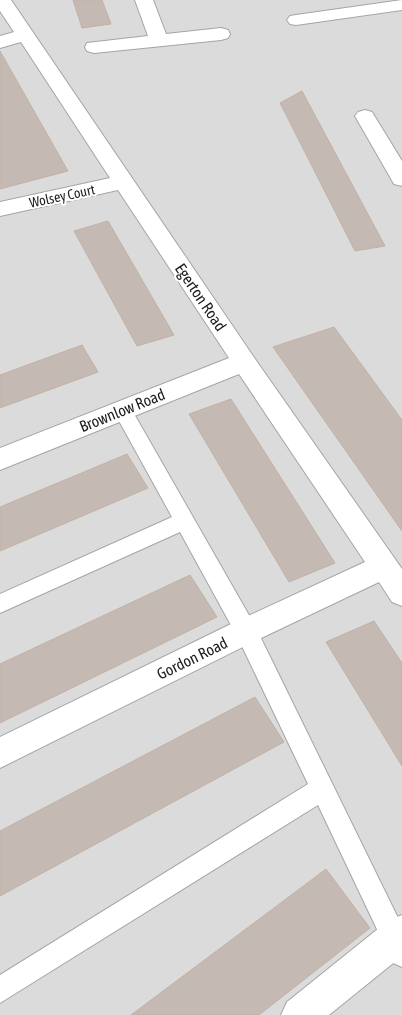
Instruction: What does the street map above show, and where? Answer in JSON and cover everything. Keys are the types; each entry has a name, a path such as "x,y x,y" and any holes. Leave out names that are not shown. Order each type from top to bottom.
{"street":[{"name":"Egerton Road","path":"2,0 244,362 402,593"},
{"path":"144,0 159,41"},
{"path":"296,20 355,6 402,5"},
{"path":"94,47 221,34"},
{"path":"0,42 25,35"},
{"path":"365,116 402,180"},
{"name":"Wolsey Court","path":"0,210 124,182"},
{"name":"Brownlow Road","path":"0,459 244,362"},
{"name":"Gordon Road","path":"0,753 246,631 385,566"},
{"path":"300,1015 399,942"}],"lane":[{"path":"122,410 246,631 399,942"},
{"path":"0,604 184,521"},
{"path":"0,990 322,788"}],"shaded area":[{"path":"0,0 402,0 402,1015 0,1015"}],"building":[{"path":"73,0 102,0 111,24 82,28"},
{"path":"0,51 68,171 0,189"},
{"path":"302,91 385,246 355,251 280,103"},
{"path":"108,221 174,335 137,346 74,231"},
{"path":"334,327 402,420 402,531 273,347"},
{"path":"82,345 98,372 0,408 0,375"},
{"path":"231,399 335,563 289,582 189,414"},
{"path":"127,454 148,488 0,551 0,507"},
{"path":"190,575 217,617 0,723 0,664"},
{"path":"374,621 402,663 402,766 326,642"},
{"path":"255,697 284,742 0,896 0,831"},
{"path":"326,869 370,928 259,1015 131,1015"}]}
